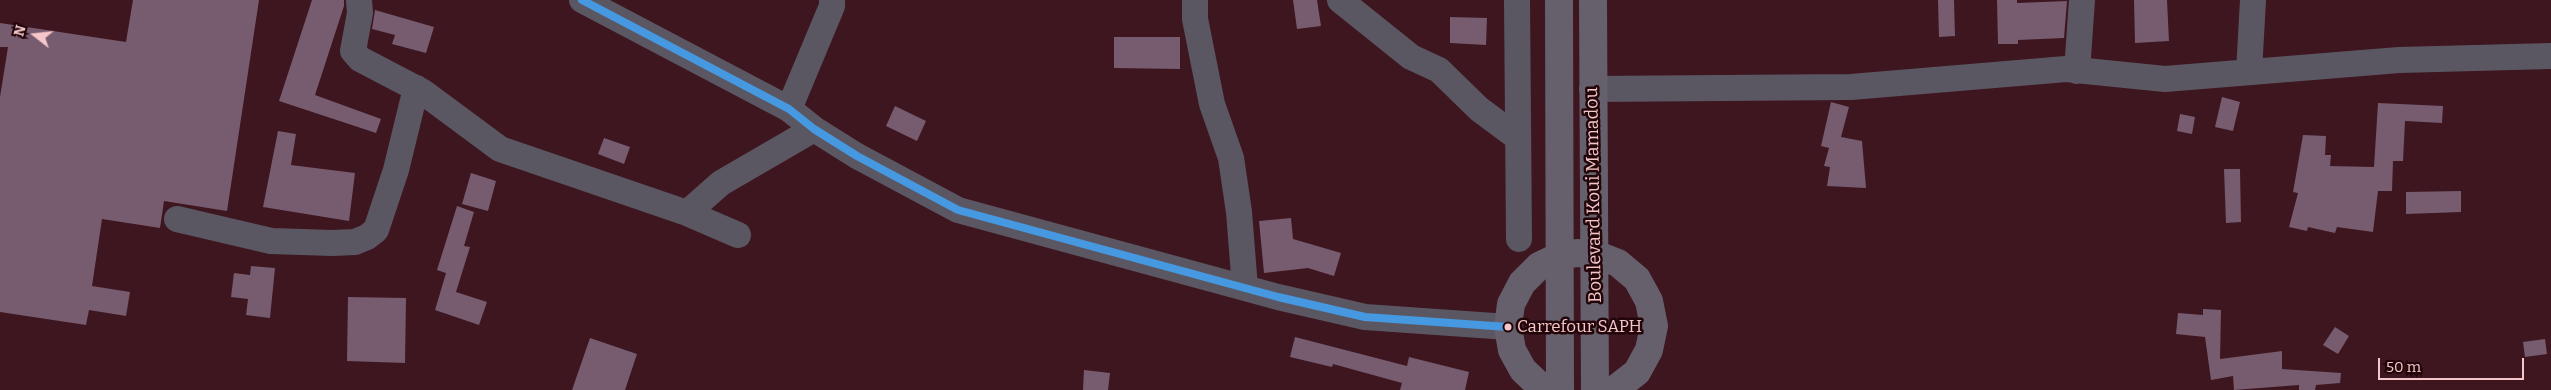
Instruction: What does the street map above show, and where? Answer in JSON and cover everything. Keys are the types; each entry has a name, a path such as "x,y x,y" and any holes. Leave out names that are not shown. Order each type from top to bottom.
{"main road":[{"name":"Boulevard Koui Mamadou","path":"1559,0 1560,390"},
{"name":"Boulevard Koui Mamadou","path":"1593,0 1592,89 1596,254 1595,390"},
{"path":"1548,390 1540,386 1523,370 1512,350 1508,327 1511,304 1522,283 1539,266 1560,256 1577,253 1596,254 1618,263 1637,279 1649,301 1654,326 1649,350 1637,372 1614,390"}],"street":[{"path":"359,0 360,13 353,51 360,59 416,88 500,148 687,213 738,235"},
{"path":"582,0 789,110 814,129 857,156 958,210 1245,288 1365,317 1508,327"},
{"path":"789,110 832,6 832,0"},
{"path":"1195,0 1195,19 1212,104 1231,158 1239,212 1245,288"},
{"path":"1340,0 1411,57 1439,70 1479,109 1518,138"},
{"path":"1517,0 1518,239"},
{"path":"2077,71 2082,0"},
{"path":"2249,72 2253,0"},
{"path":"1592,89 1851,87 2066,69 2166,79 2399,60 2551,56"},
{"path":"177,219 271,241 332,243 354,242 367,238 376,230 396,170 416,88"},
{"path":"687,213 721,183 814,129"}],"building":[{"path":"133,0 259,0 227,211 164,201 160,228 102,219 92,286 130,292 126,316 89,310 86,325 0,312 0,97 8,47 0,47 0,23 126,42"},
{"path":"312,0 344,0 344,6 315,95 381,119 376,133 279,101"},
{"path":"1293,0 1317,0 1321,26 1297,29"},
{"path":"1938,0 1954,0 1955,36 1939,37"},
{"path":"1997,0 2017,0 2017,3 2067,1 2064,38 2018,40 2018,44 1998,44"},
{"path":"2134,0 2167,0 2169,41 2135,43"},
{"path":"375,10 434,27 426,53 392,44 395,35 372,29"},
{"path":"1450,17 1487,18 1486,45 1450,43"},
{"path":"1114,37 1180,37 1180,69 1114,68"},
{"path":"2222,97 2240,102 2233,131 2215,127"},
{"path":"1831,102 1849,107 1841,137 1862,141 1866,188 1827,186 1830,167 1824,166 1829,148 1821,146"},
{"path":"2378,103 2443,106 2442,123 2405,121 2403,161 2393,161 2392,191 2378,191 2373,232 2337,227 2335,233 2308,227 2307,231 2289,227 2298,193 2293,192 2303,135 2326,136 2325,155 2331,155 2330,166 2374,167"},
{"path":"895,106 926,121 917,141 886,126"},
{"path":"2180,114 2195,117 2192,134 2177,131"},
{"path":"278,131 296,134 291,165 355,173 349,221 263,207"},
{"path":"604,138 630,147 624,164 598,154"},
{"path":"2224,169 2240,169 2241,222 2226,223"},
{"path":"471,173 496,181 488,211 462,204"},
{"path":"2461,191 2461,212 2406,214 2406,192"},
{"path":"457,206 474,212 464,246 470,247 456,292 487,302 479,325 435,310 446,273 437,270"},
{"path":"1291,218 1293,239 1341,253 1334,276 1308,268 1264,273 1259,221"},
{"path":"251,266 275,268 270,318 246,315 248,299 231,297 234,273 250,275"},
{"path":"348,297 406,298 405,363 347,361"},
{"path":"2203,309 2221,310 2220,359 2282,351 2282,369 2341,373 2340,383 2316,385 2315,390 2299,390 2299,385 2234,390 2233,376 2211,380 2205,337 2176,334 2178,313 2203,315"},
{"path":"2335,327 2349,336 2338,354 2323,345"},
{"path":"1295,337 1407,366 1409,357 1469,372 1465,390 1400,390 1402,383 1333,364 1332,367 1290,357"},
{"path":"590,338 637,354 625,390 572,390"},
{"path":"2545,339 2547,354 2525,357 2523,342"},
{"path":"1084,370 1110,373 1108,390 1083,390"}],"transit line":[{"path":"582,0 789,109 814,129 857,156 958,210 1278,297 1365,317 1508,327"}],"place":[{"name":"Carrefour SAPH","path":"1508,327"}]}
